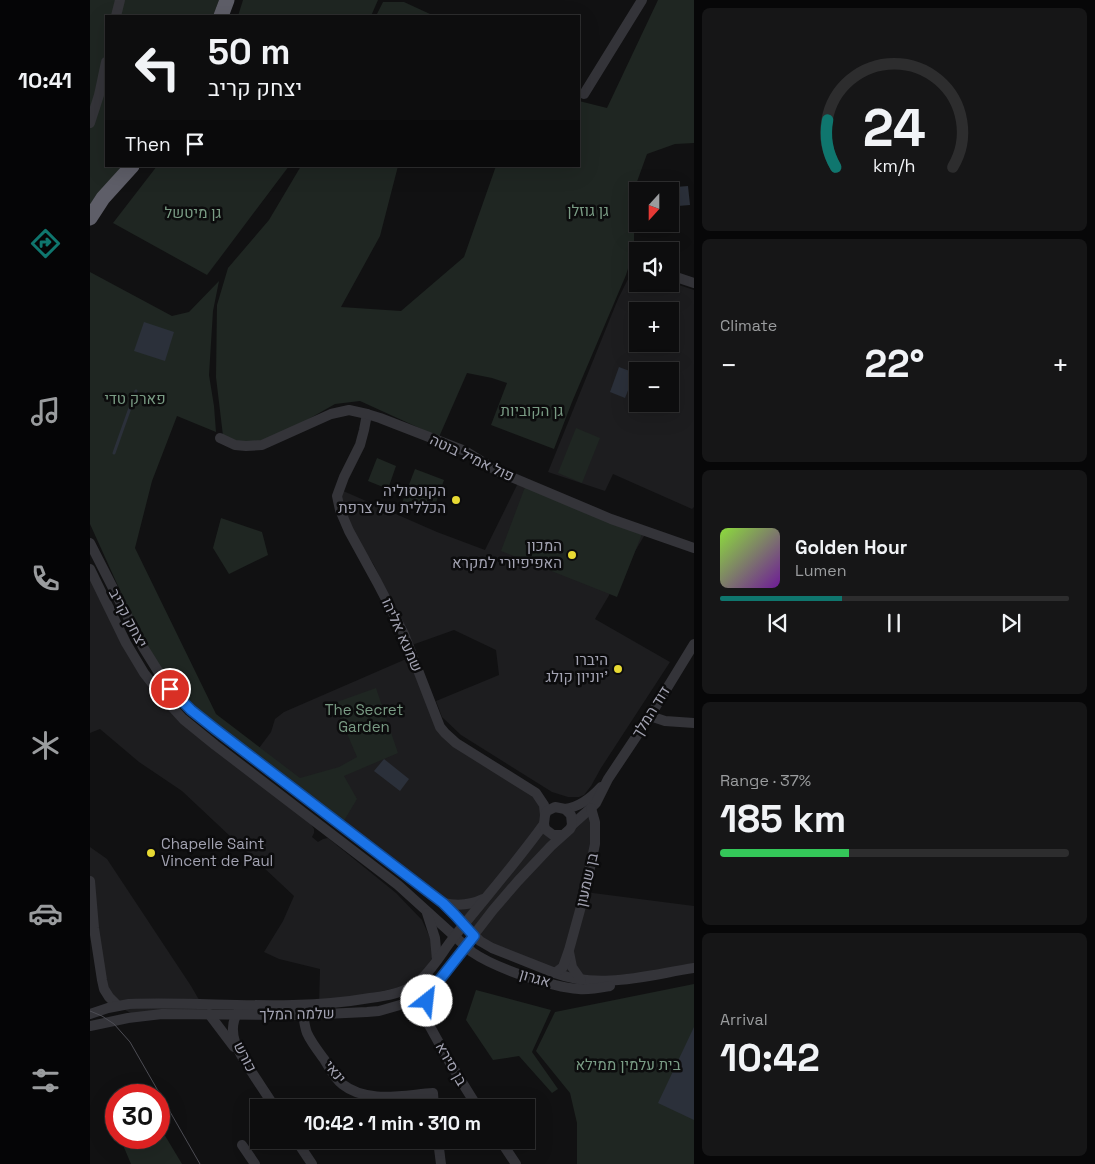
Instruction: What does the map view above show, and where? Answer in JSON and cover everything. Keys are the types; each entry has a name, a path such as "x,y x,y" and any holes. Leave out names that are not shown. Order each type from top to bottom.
{"highway":[{"path":"221,15 227,0"},
{"path":"90,218 104,198 131,167"}],"street":[{"path":"116,15 120,0"},
{"path":"584,94 642,0"},
{"path":"90,123 105,67"},
{"path":"679,278 694,283"},
{"name":"פול אמיל בוטה","path":"220,438 235,445 262,445 331,414 349,410 367,414 465,451 497,471 611,519 694,548"},
{"name":"שמעא אליהו","path":"367,414 360,445 337,496 346,524 404,634 440,726 456,743 536,793 544,805 544,820"},
{"name":"יצחק קריב","path":"90,543 142,646 161,676 180,700 252,758 443,903 474,936"},
{"name":"יצחק קריב","path":"90,569 126,643 144,673 170,706 208,739 398,885 454,937"},
{"name":"דוד המלך","path":"564,809 586,800 599,790 608,779 650,716 694,644"},
{"path":"650,716 665,721 694,723"},
{"name":"דוד המלך","path":"572,825 591,808 600,796 608,779"},
{"path":"454,937 487,896 548,812 555,807 564,809 571,815 572,825 570,829 518,881 474,936"},
{"name":"בן שמעון","path":"555,973 563,967 569,950 596,844 595,822 591,808"},
{"path":"544,820 546,829 553,835 563,835"},
{"path":"90,881 95,936 104,989 118,1006"},
{"path":"443,903 470,904 487,896"},
{"path":"426,910 435,938 437,960"},
{"name":"שלמה המלך","path":"91,1026 145,1015 237,1014 302,1010 380,1010 398,1006 416,1000 430,990 474,936"},
{"name":"אגרון","path":"474,936 492,948 564,977 581,980 604,982 624,980 694,968"},
{"name":"שלמה המלך","path":"90,1014 103,1009 145,1003 245,1005 302,1010 357,1001 402,991 416,984 430,971 454,937"},
{"name":"אגרון","path":"454,937 478,956 499,966 564,987 589,990 624,980"},
{"path":"569,950 572,967 581,980"},
{"name":"בן סירא","path":"430,990 427,1004 428,1023 472,1099"},
{"path":"237,1014 245,1005"},
{"name":"ינאי","path":"302,1010 308,1036 342,1084 355,1091 372,1096 387,1097 433,1092 433,1099"},
{"path":"209,1014 241,1056"},
{"name":"כורש","path":"237,1014 233,1032 236,1046 269,1099"},
{"path":"242,1145 255,1164"},
{"path":"302,1149 312,1164"},
{"path":"439,1149 441,1164"},
{"path":"506,1149 516,1164"}],"shaded area":[{"path":"688,186 690,205 679,206 679,187"},
{"path":"629,277 629,292 679,292 679,285 694,290 694,507 692,509 613,474 605,491 548,472 618,299"},
{"path":"144,322 174,332 165,361 134,351"},
{"path":"619,367 629,371 629,388 625,398 610,392"},
{"path":"519,481 647,531 595,619 670,662 591,786 584,795 579,797 568,797 552,792 461,735 442,717 436,701 499,675 496,650 454,630 412,645 374,565 351,530 342,503 341,490 437,532 485,550"},
{"path":"90,575 167,709 311,824 314,829 312,837 318,842 328,838 396,893 422,920 431,940 433,957 416,984 319,1004 320,969 279,959 264,952 283,921 294,896 182,791 139,762 100,729 90,733"},
{"path":"413,656 440,727 536,793 544,820 558,836 591,808 594,818 585,892 694,906 694,968 581,980 492,948 455,915 253,756 271,732 275,719 284,712"},
{"path":"384,759 409,779 400,791 374,771"},
{"path":"90,847 107,859 208,1012 132,1014 112,1002 90,926"},
{"path":"694,1027 694,1120 658,1103"}],"green space":[{"path":"90,0 219,0 213,15 105,15 105,167 121,167 90,205"},
{"path":"243,0 378,0 371,15 238,15"},
{"path":"658,0 694,0 694,143 675,144 647,154 637,182 629,182 629,232 634,232 634,242 629,242 629,266 554,449 491,425 507,383 467,373 439,437 360,401 335,404 277,437 262,442 236,442 223,436 216,377 217,305 228,268 269,220 300,167 398,167 380,236 341,307 401,311 464,257 496,167 580,167 580,101 607,108"},
{"path":"383,2 404,2 430,14 430,15 376,15"},
{"name":"גן מיטשל","path":"156,167 288,167 207,275 113,223"},
{"path":"90,272 172,316 189,312 219,281 213,311 209,375 216,432 177,416 152,481 135,548 216,714 300,778 339,767 357,757 334,703 376,688 398,753 344,776 357,799 342,824 187,700 163,672 133,619 90,524"},
{"path":"576,428 600,438 582,483 558,473"},
{"path":"377,458 396,466 388,489 368,481"},
{"path":"415,469 444,480 432,514 402,503"},
{"path":"525,487 642,534 617,597 501,551"},
{"path":"221,518 262,532 268,555 229,574 213,548"},
{"name":"בית עלמין ממילא","path":"694,984 694,1164 577,1164 577,1123 570,1093 536,1051 555,1012"},
{"path":"476,990 551,1010 532,1052 558,1089 552,1093 519,1056 493,1060 466,1020"},
{"path":"170,1144 182,1164 131,1164 125,1149 170,1149"}],"waterway":[{"path":"114,453 136,391"}],"tram line":[{"path":"90,1011 114,1024 130,1042 200,1164"}],"place":[{"name":"הקונסוליה הכללית של צרפת","path":"456,500"},
{"name":"המכון האפיפיורי למקרא","path":"572,555"},
{"name":"היברו יוניון קולג'","path":"618,669"},
{"name":"Chapelle Saint Vincent de Paul","path":"151,853"}],"route":[{"path":"170,689 191,710 215,729 443,903 474,936 430,990 427,1001"}],"park label":[{"name":"גן גוזלן","path":"588,211"},
{"name":"פארק טדי","path":"135,399"},
{"name":"גן הקוביות","path":"532,411"},
{"name":"The Secret Garden","path":"364,718"}]}
